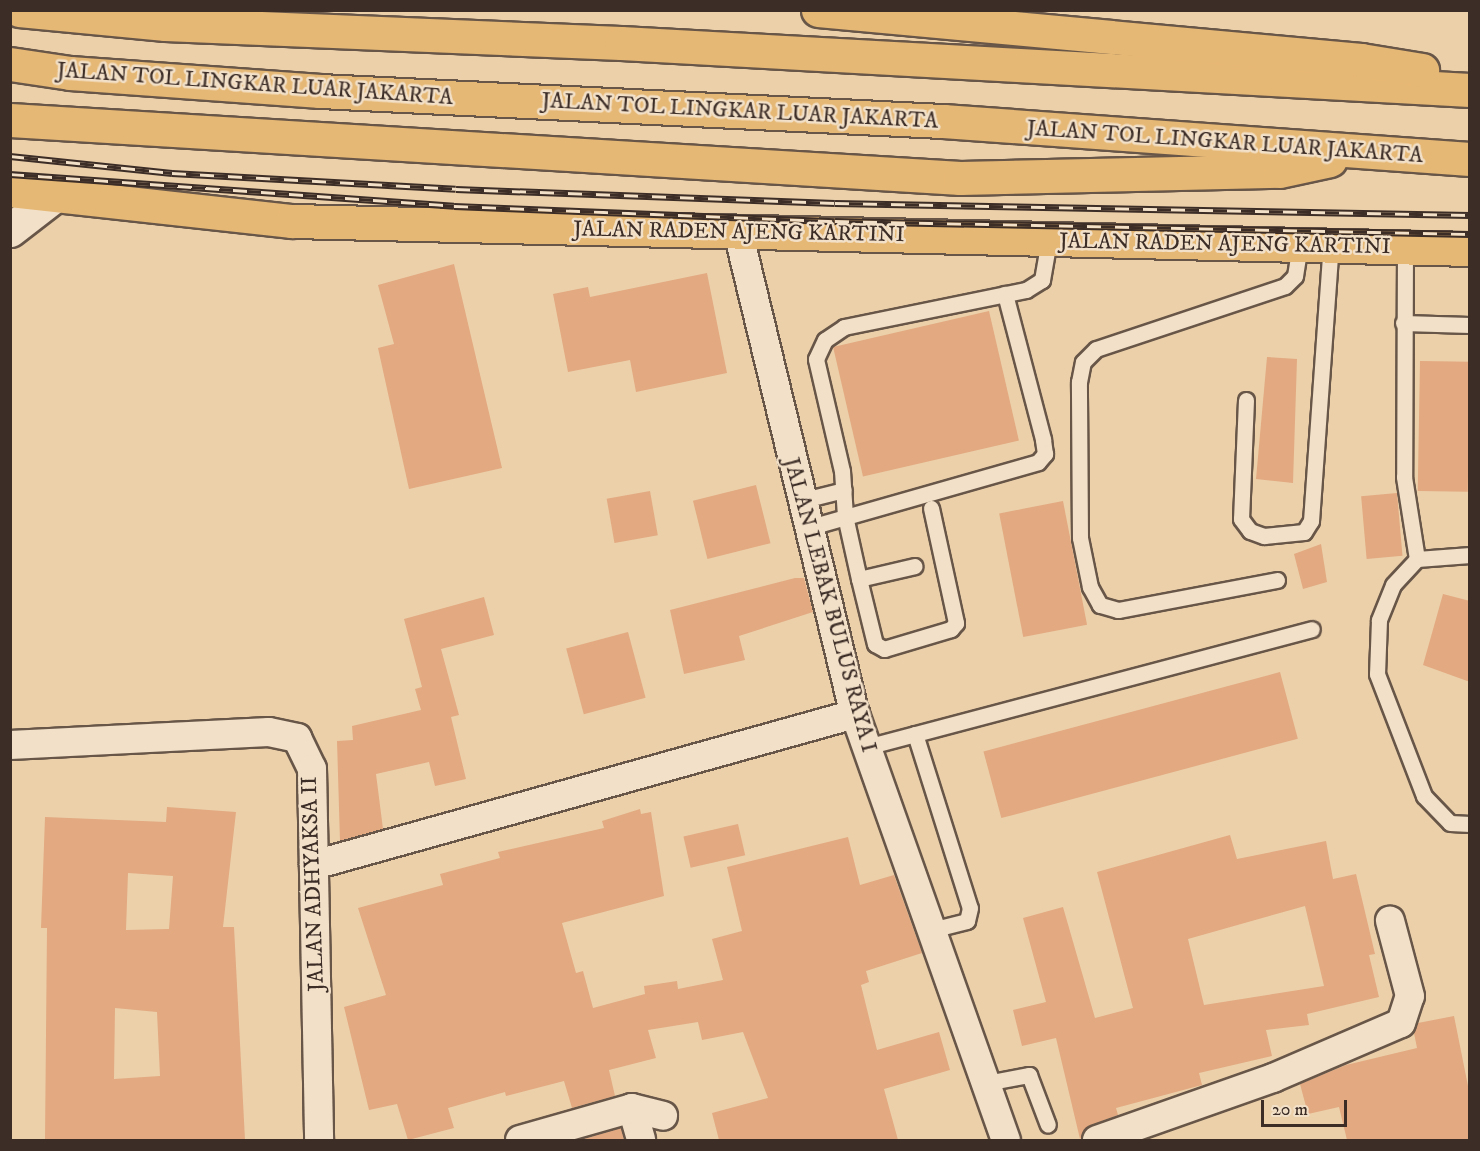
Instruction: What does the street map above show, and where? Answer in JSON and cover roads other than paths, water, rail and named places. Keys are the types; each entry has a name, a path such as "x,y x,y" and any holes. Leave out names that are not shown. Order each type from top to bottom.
{"highway":[{"path":"19,10 189,26 621,44 1470,90"},
{"path":"818,10 1361,60 1470,78"},
{"name":"JALAN TOL LINGKAR LUAR JAKARTA","path":"10,64 70,73 309,90 943,120 1361,153 1470,159"},
{"path":"10,120 960,178 1280,171 1361,153"},
{"name":"JALAN RADEN AJENG KARTINI","path":"10,190 292,221 1470,249"}],"main road":[{"path":"10,230 54,196"}],"street":[{"name":"JALAN LEBAK BULUS RAYA I","path":"738,232 804,514 855,714 1006,1140"},
{"path":"314,865 855,714"},
{"name":"JALAN ADHYAKSA II","path":"10,745 269,732 297,738 312,769 319,1140"},
{"path":"1096,1140 1273,1078 1401,1023 1410,996 1390,921"},
{"path":"632,1108 641,1140"},
{"path":"520,1140 632,1108 663,1116"}],"lane":[{"path":"931,508 956,623 951,629 884,649 875,644 859,579 845,516 844,490 816,359 825,340 844,327 1026,290 1042,280 1049,240"},
{"path":"1246,400 1241,519 1250,531 1264,536 1304,532 1311,521 1316,245"},
{"path":"1277,580 1118,610 1100,605 1090,587 1080,538 1078,382 1083,362 1096,349 1285,286 1295,276 1316,245"},
{"path":"1405,247 1404,477 1417,559"},
{"path":"804,514 845,516 1038,462 1045,454 1005,294"},
{"path":"1403,323 1470,325"},
{"path":"804,514 844,490"},
{"path":"1470,555 1417,559 1393,585 1379,620 1377,674 1424,796 1450,823 1470,824"},
{"path":"859,579 915,566"},
{"path":"866,747 1312,629"},
{"path":"915,734 970,908 967,921 931,930"},
{"path":"986,1083 1029,1075 1048,1125"}],"railway":[{"path":"10,156 172,173 456,189 835,203 1470,215"},
{"path":"10,174 454,206 835,221 1470,234"}]}
